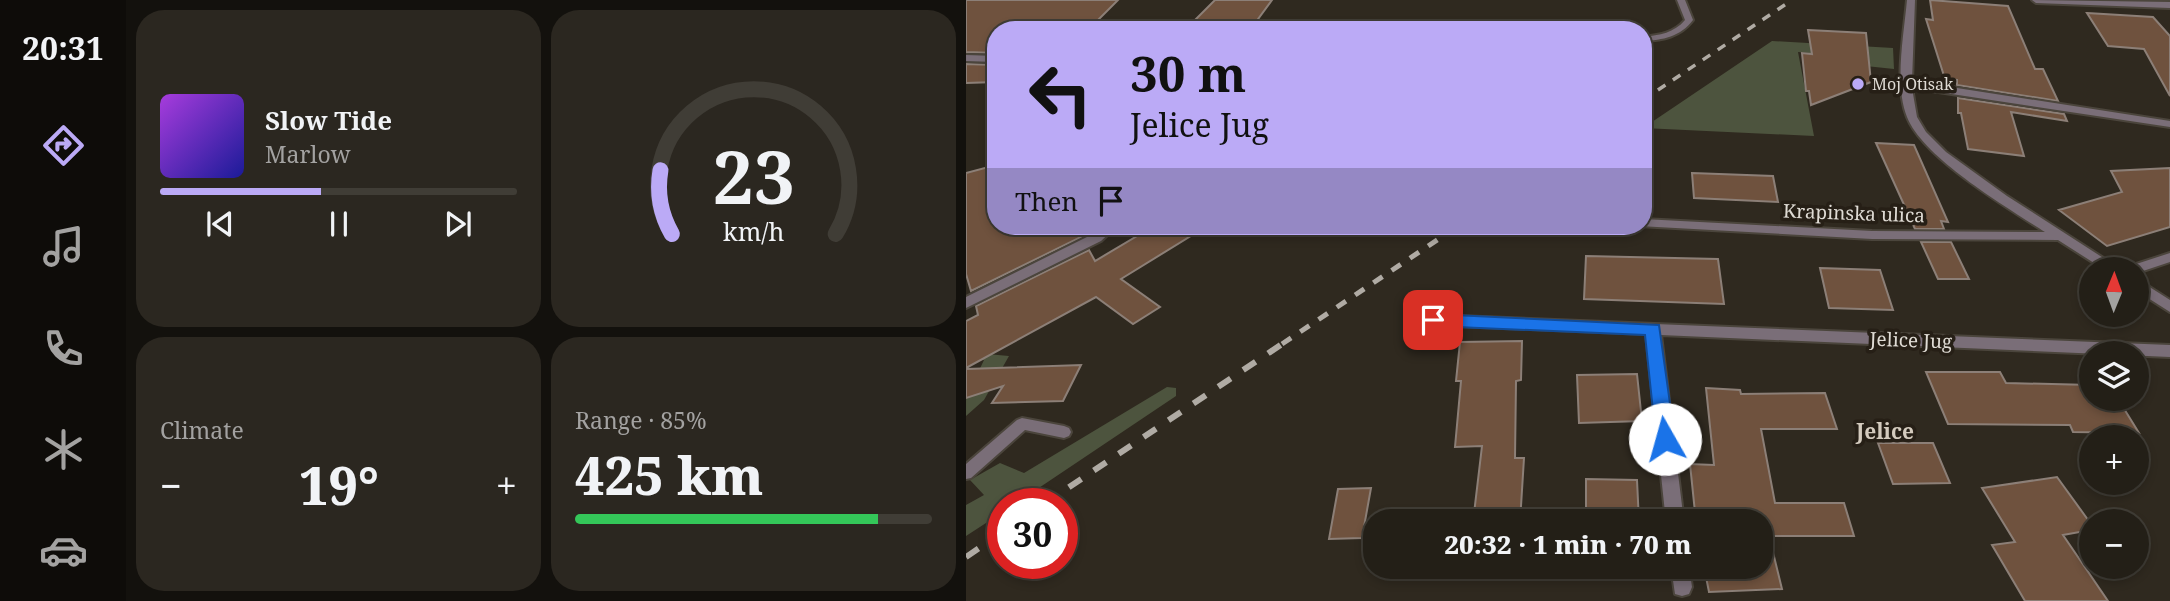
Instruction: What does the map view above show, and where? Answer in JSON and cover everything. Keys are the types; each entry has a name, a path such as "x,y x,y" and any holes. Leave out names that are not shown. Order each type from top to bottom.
{"street":[{"path":"1911,0 1909,84 1912,119 1927,141 1958,167 2096,257"},
{"path":"2036,0 2170,5"},
{"path":"966,58 987,59"},
{"path":"1909,84 2170,124"},
{"name":"Krapinska ulica","path":"1652,223 1872,235 2063,236"},
{"path":"966,303 1100,235"},
{"path":"2149,264 2170,257"},
{"path":"2149,292 2170,307"},
{"name":"Jelice Jug","path":"1433,320 2170,351"},
{"path":"1653,329 1674,509"},
{"path":"1681,579 1682,587"}],"lane":[{"path":"1652,38 1674,34 1684,28 1689,20 1682,0"},
{"path":"966,473 1022,424 1065,432"}],"green space":[{"path":"1772,41 1893,48 1894,69 1837,63 1834,55 1798,52 1814,136 1652,128 1652,122"},
{"path":"976,353 1009,356 984,400 966,416 966,398 984,360 966,361"},
{"path":"1167,387 1176,388 1176,396 1039,488 987,488 987,522 966,536 966,505 984,495 970,480 1000,463 1024,473"}],"building":[{"path":"966,0 1118,0 1097,21 987,21 987,53 966,52"},
{"path":"1215,0 1272,0 1257,21 1194,21"},
{"path":"1930,0 2008,6 2035,69 2043,69 2058,101 1957,85 1957,80 1945,79 1926,19 1933,20"},
{"path":"2087,13 2153,17 2170,36 2170,96 2144,49 2108,46"},
{"path":"1808,30 1866,33 1871,82 1811,105 1809,91 1806,91 1802,53 1812,54"},
{"path":"966,64 987,65 987,82 966,83"},
{"path":"1958,98 2064,114 2067,121 2011,112 2024,156 1968,149 1961,113 1958,113"},
{"path":"1876,143 1914,145 1948,222 1941,221 1944,229 1915,229"},
{"path":"987,167 987,235 1081,237 971,291 966,274 966,173"},
{"path":"2170,168 2170,227 2107,246 2059,210 2122,192 2111,171"},
{"path":"1692,173 1773,176 1778,202 1694,198"},
{"path":"1139,235 1192,235 1121,279 1160,307 1133,324 1096,297 966,368 966,321 978,315 976,306 1089,250 1095,261"},
{"path":"1921,242 1951,242 1969,279 1938,279"},
{"path":"1586,256 1718,259 1724,304 1584,299"},
{"path":"1820,268 1880,270 1893,310 1829,308"},
{"path":"1522,341 1521,380 1516,381 1515,458 1524,458 1521,509 1475,509 1482,446 1455,447 1461,381 1456,381 1460,342"},
{"path":"1081,365 1063,401 992,403 1003,386 966,398 966,369"},
{"path":"1926,372 2000,372 2006,383 2079,385 2079,411 2125,411 2134,425 2079,425 2079,432 2073,432 2070,425 1948,424"},
{"path":"1637,374 1642,421 1579,423 1577,375"},
{"path":"1706,388 1740,390 1741,394 1825,393 1837,429 1761,429 1775,503 1844,503 1854,536 1773,536 1773,509 1695,509 1690,464 1714,465"},
{"path":"1878,443 1933,443 1950,483 1893,484"},
{"path":"2057,477 2080,509 2079,532 2063,535 2079,558 2079,579 2093,579 2108,601 2025,601 1992,545 2015,542 1982,488"},
{"path":"1586,479 1637,480 1638,509 1586,509"},
{"path":"1371,488 1367,509 1363,509 1362,538 1329,539 1338,489"},
{"path":"1773,552 1782,589 1709,592 1706,579 1773,579"}],"railway":[{"path":"1652,94 1792,0"},
{"path":"1282,344 1445,235"},
{"path":"1068,488 1285,342"},
{"path":"966,557 987,543"}],"place":[{"name":"Moj Otisak","path":"1858,84"}],"district":[{"name":"Jelice","path":"1885,432"}],"route":[{"path":"1433,320 1653,329 1665,439"}]}
